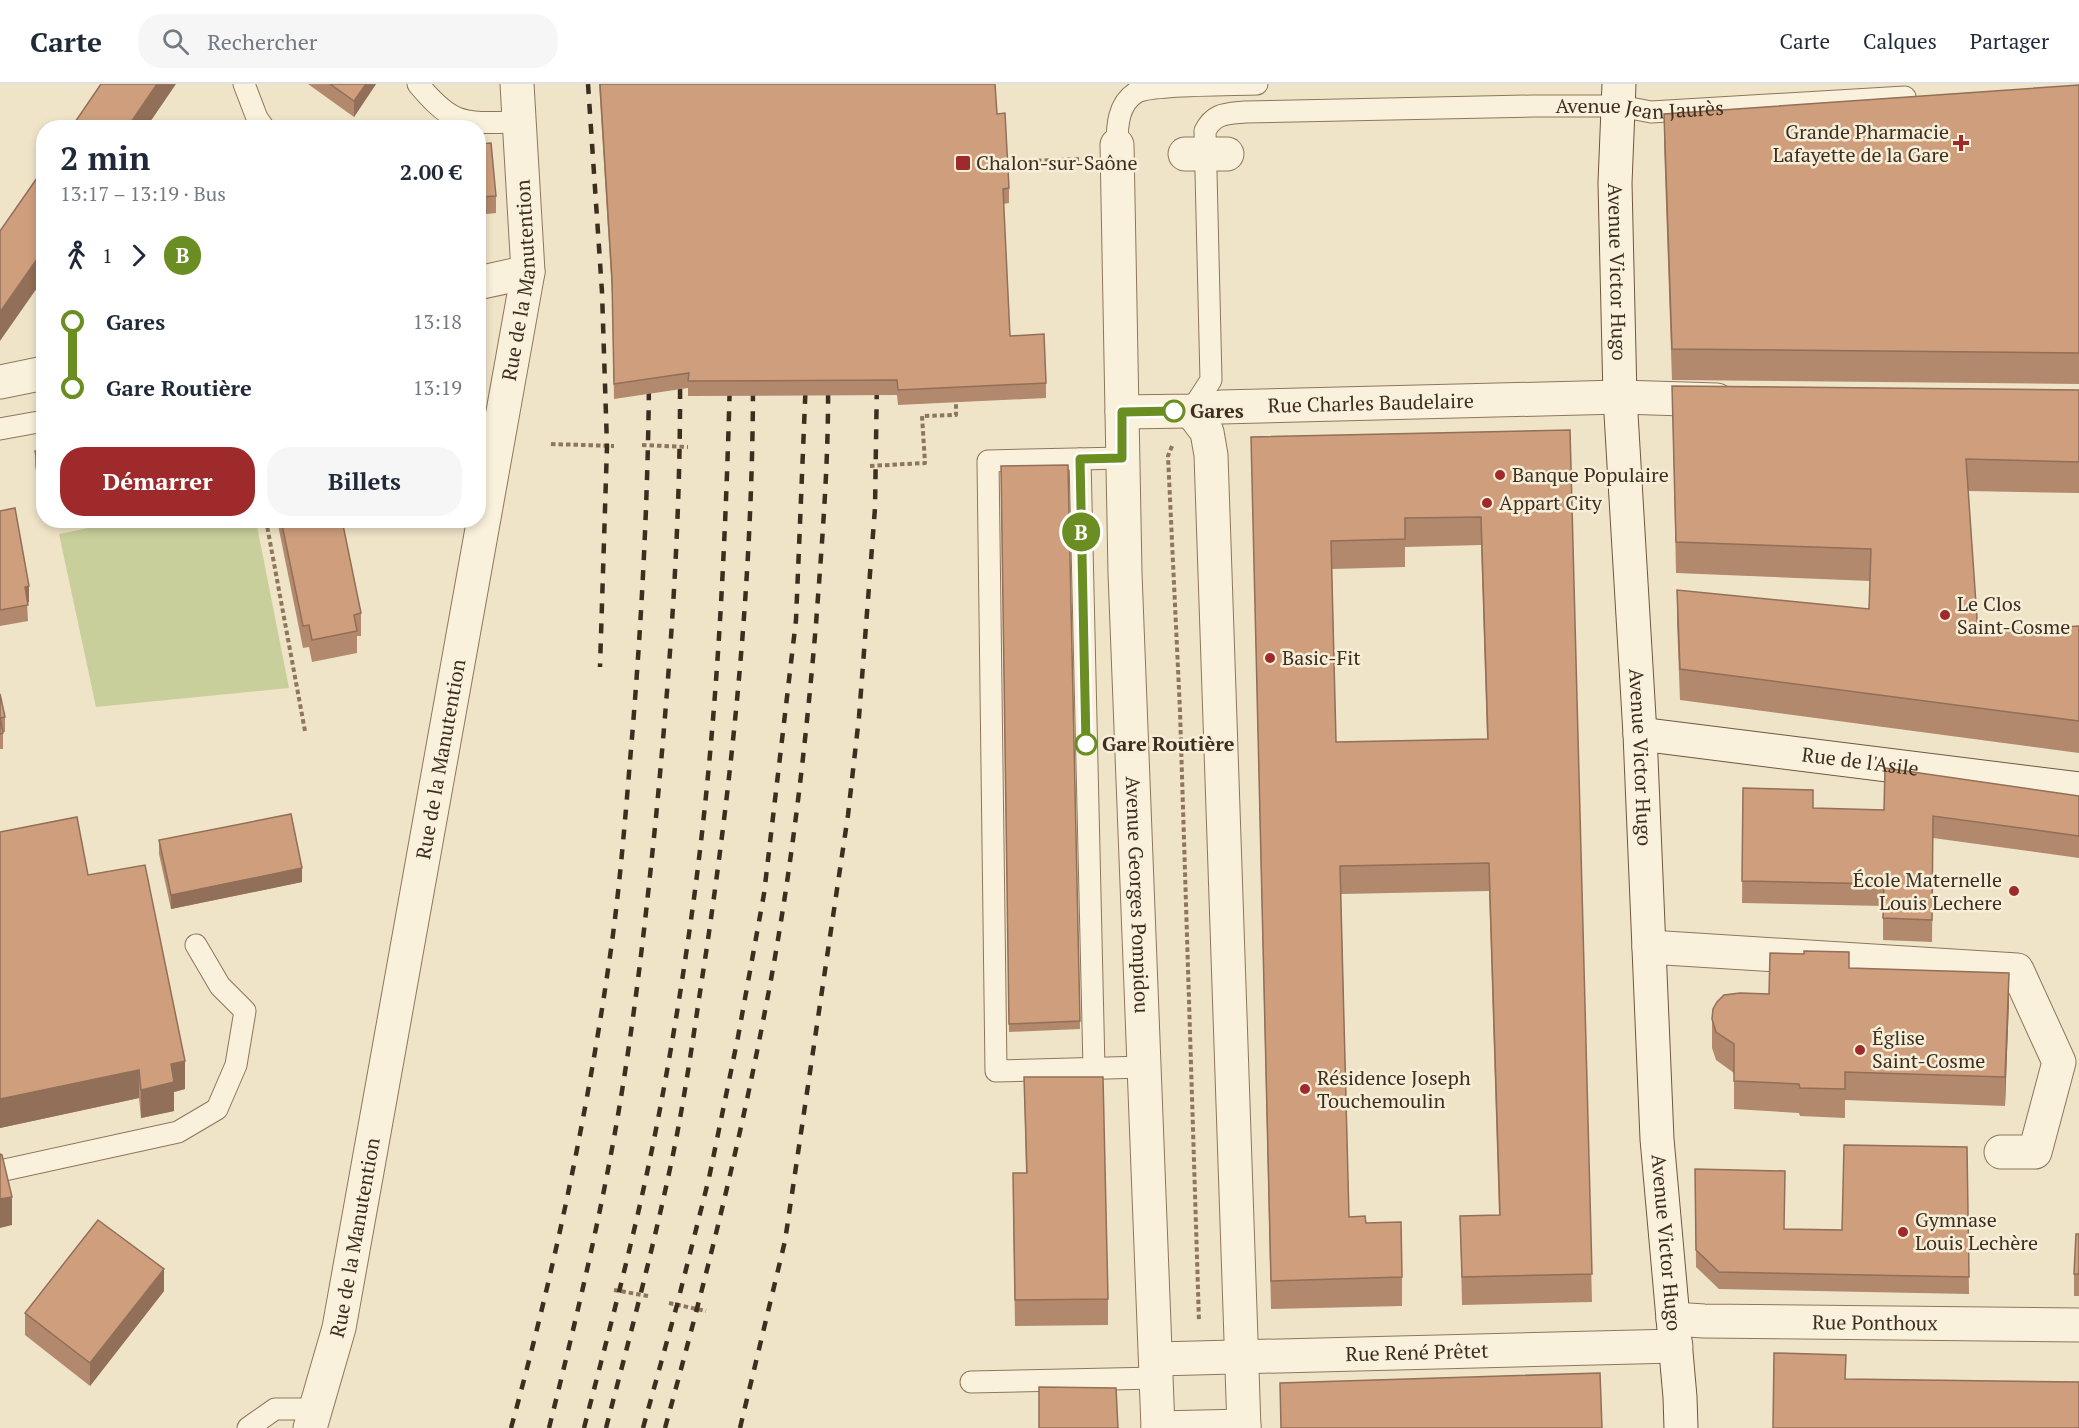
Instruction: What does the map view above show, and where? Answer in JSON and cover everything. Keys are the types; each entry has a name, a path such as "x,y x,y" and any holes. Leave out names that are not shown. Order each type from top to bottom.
{"street":[{"name":"Rue de la Manutention","path":"486,507 528,272 517,84"},
{"name":"Avenue Victor Hugo","path":"1619,95 1615,139 1615,183 1620,397 1641,734 1657,1139 1675,1333 1681,1428"},
{"name":"Avenue Georges Pompidou","path":"1118,155 1125,573 1158,1428"},
{"path":"486,281 528,272"},
{"path":"0,382 36,375"},
{"name":"Rue Charles Baudelaire","path":"1122,412 1620,397 1745,400"},
{"path":"1158,1428 1244,1427 1210,444 1207,432 1191,411"},
{"name":"Rue de la Manutention","path":"314,1419 339,1328 482,528"},
{"name":"Rue de l'Asile","path":"1641,734 2079,789"},
{"path":"1649,947 2016,970 2069,1063 2035,1152 2001,1152"},
{"name":"Rue Ponthoux","path":"1675,1333 2079,1325"},
{"name":"Rue René Prêtet","path":"1157,1368 1199,1357 1675,1333"}],"lane":[{"path":"244,84 258,120"},
{"path":"418,84 432,99 462,120"},
{"path":"1118,155 1117,121 1123,106 1137,88 1257,84"},
{"name":"Avenue Jean Jaurès","path":"1191,411 1211,380 1206,148 1210,122 1221,115 1245,112 1532,106 1619,95 1651,112 1924,96"},
{"path":"486,124 519,122"},
{"path":"0,429 36,422"},
{"path":"1122,458 988,461 996,1071 1144,1067"},
{"path":"1080,459 1094,1069"},
{"path":"0,1171 178,1132 217,1109 236,1065 245,1011 220,986 196,945"},
{"path":"970,1382 1157,1368"},
{"path":"248,1428 275,1409 314,1419"}],"path":[{"path":"1007,162 1118,155"},
{"path":"870,466 925,464 922,416 956,416 956,402"},
{"path":"1191,411 1173,442 1168,456 1186,898 1199,1357"},
{"path":"551,444 614,446"},
{"path":"642,446 688,447"},
{"path":"267,528 305,730"},
{"path":"1137,893 1227,900"},
{"path":"614,1290 648,1296"},
{"path":"669,1303 706,1311"}],"green space":[{"path":"89,528 257,528 289,688 96,707 59,534"}],"building":[{"path":"101,84 157,84 132,120 76,120"},
{"path":"330,84 366,84 354,101"},
{"path":"600,84 995,84 997,114 1005,113 1009,188 1003,189 1010,336 1044,334 1046,383 898,390 897,380 688,381 689,373 614,384 612,279"},
{"path":"2079,85 2079,353 1672,349 1664,114"},
{"path":"486,143 491,143 496,196 486,197"},
{"path":"36,179 36,260 0,312 0,231"},
{"path":"1672,386 2079,390 2079,462 1966,459 1978,633 2079,626 2079,721 1680,669 1677,590 1869,609 1871,549 1676,542"},
{"path":"1570,430 1592,1274 1462,1277 1460,1216 1500,1215 1489,863 1340,866 1349,1217 1365,1216 1366,1223 1401,1222 1402,1277 1271,1281 1251,437","holes":["1481,517 1488,739 1336,742 1331,541 1405,539 1405,518"]},
{"name":"Gare Routière","path":"1068,465 1080,1021 1009,1024 1001,466"},
{"path":"15,508 29,586 25,587 28,605 0,610 0,511"},
{"path":"283,528 344,528 361,613 354,615 357,631 312,640 309,625 303,626"},
{"path":"0,694 5,717 0,718"},
{"path":"0,718 3,733 0,734"},
{"path":"1885,768 2079,796 2079,836 1933,816 1932,920 1883,918 1884,884 1742,881 1743,788 1813,790 1813,808 1884,810"},
{"path":"291,814 302,868 171,895 159,840"},
{"path":"77,817 88,875 145,865 185,1061 171,1064 174,1082 141,1090 139,1070 0,1099 0,832"},
{"name":"Église Saint-Cosme","path":"1804,951 1849,952 1849,968 2009,973 2005,1077 1845,1072 1845,1089 1800,1088 1799,1084 1734,1081 1734,1044 1716,1032 1712,1019 1713,1009 1724,995 1769,994 1770,953 1804,954"},
{"path":"1024,1077 1103,1077 1108,1299 1015,1300 1013,1173 1027,1173"},
{"path":"1844,1145 1967,1147 1969,1277 1719,1272 1696,1250 1695,1169 1785,1171 1784,1229 1842,1230"},
{"path":"0,1154 12,1197 0,1199"},
{"path":"98,1220 164,1269 90,1363 25,1313"},
{"path":"2076,1234 2079,1234 2079,1274 2074,1274"},
{"path":"1774,1353 1846,1355 1845,1379 2079,1382 2079,1428 1773,1428"},
{"path":"1600,1373 1602,1428 1281,1428 1280,1383"},
{"path":"1039,1387 1116,1388 1118,1428 1039,1428"}],"railway":[{"path":"588,84 602,292 607,446 600,667"},
{"path":"549,1428 578,1311 611,1154 640,966 656,817 670,651 679,485 680,374"},
{"path":"740,1428 785,1241 848,815 859,717 875,508 877,377"},
{"path":"511,1428 542,1308 582,1126 612,942 637,666 643,570 649,378"},
{"path":"643,1428 709,1178 764,894 796,620 806,378"},
{"path":"665,1428 732,1169 755,1064 782,915 802,770 816,624 823,532 828,378"},
{"path":"584,1428 650,1159 672,1043 690,927 707,790 718,654 730,379"},
{"path":"606,1428 664,1197 676,1138 716,882 733,739 746,595 753,379"}],"bus line":[{"name":"B","path":"1086,744 1080,459 1122,458 1122,412 1174,411"}],"place":[{"name":"Grande Pharmacie Lafayette de la Gare","path":"1961,143"},
{"name":"Chalon-sur-Saône","path":"963,163"},
{"name":"Gares","path":"1174,411"},
{"name":"Banque Populaire","path":"1500,475"},
{"name":"Appart City","path":"1487,503"},
{"name":"Le Clos Saint-Cosme","path":"1945,615"},
{"name":"Basic-Fit","path":"1270,658"},
{"name":"Gare Routière","path":"1086,744"},
{"name":"École Maternelle Louis Lechere","path":"2014,891"},
{"name":"Église Saint-Cosme","path":"1860,1050"},
{"name":"Résidence Joseph Touchemoulin","path":"1305,1089"},
{"name":"Gymnase Louis Lechère","path":"1903,1232"}]}
